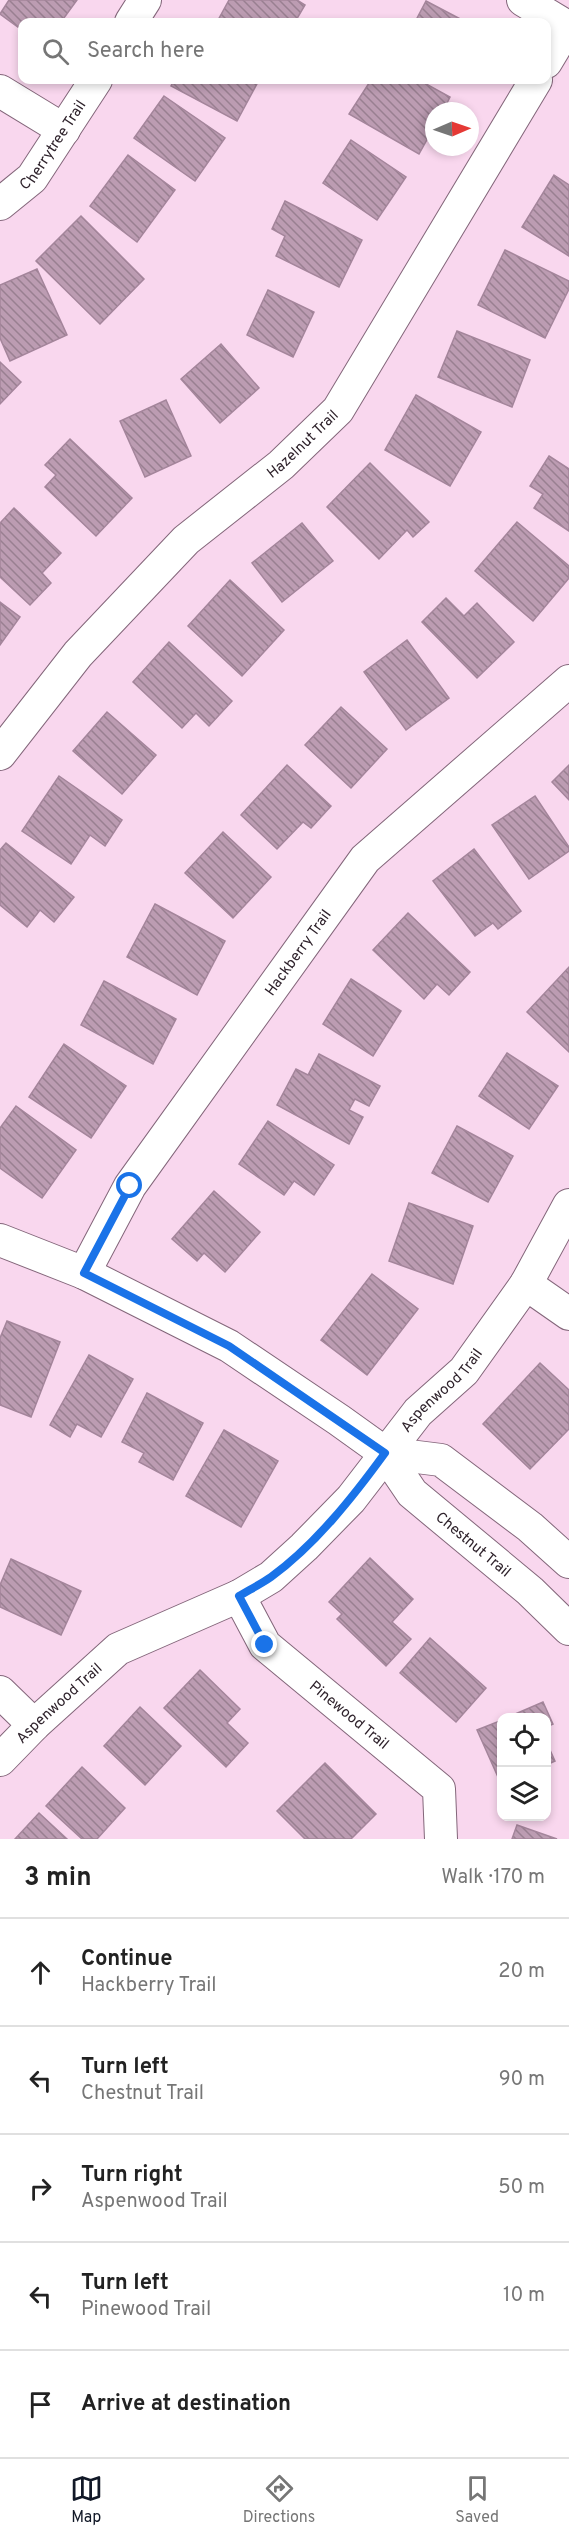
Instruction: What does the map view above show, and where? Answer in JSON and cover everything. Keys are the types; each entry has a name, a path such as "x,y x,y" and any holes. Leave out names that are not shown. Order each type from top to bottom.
{"street":[{"path":"134,18 145,0"},
{"path":"523,0 568,28 551,54"},
{"name":"Cherrytree Trail","path":"0,204 32,178 93,84"},
{"name":"Hazelnut Trail","path":"0,754 78,654 186,540 281,465 338,410 534,84"},
{"path":"0,92 64,130"},
{"name":"Hackberry Trail","path":"84,1273 130,1186 365,859 569,681"},
{"name":"Aspenwood Trail","path":"0,1760 34,1725 118,1648 239,1596 271,1577 304,1547 351,1499 418,1412 464,1371 526,1284 569,1205"},
{"name":"Chestnut Trail","path":"0,1240 84,1273 229,1346 385,1453 412,1493 530,1591 569,1629"},
{"path":"526,1284 569,1314"},
{"name":"Chestnut Trail","path":"385,1453 441,1460 530,1527 569,1562"},
{"name":"Pinewood Trail","path":"239,1596 265,1645 439,1789 441,1839"},
{"path":"0,1692 34,1725"}],"building":[{"path":"9,0 77,0 64,18 18,18 18,27 0,14"},
{"path":"229,0 297,0 305,5 297,18 219,18"},
{"path":"426,1 458,18 417,18"},
{"path":"172,84 257,84 237,121 171,86"},
{"path":"368,84 426,84 450,97 448,102 425,102 425,143 419,154 349,114"},
{"path":"164,96 225,138 195,181 134,138"},
{"path":"351,140 406,177 377,220 323,183"},
{"path":"128,155 175,190 137,242 90,206"},
{"path":"554,175 569,185 569,256 522,227"},
{"path":"285,201 362,240 339,287 276,256 285,236 272,229"},
{"path":"81,216 144,279 100,324 36,261"},
{"path":"505,250 569,281 569,289 545,338 478,305"},
{"path":"37,269 67,335 10,361 0,338 0,285"},
{"path":"268,290 314,312 293,357 247,335"},
{"path":"457,331 530,360 512,407 438,377"},
{"path":"221,344 259,388 220,423 181,379"},
{"path":"0,362 21,382 0,404"},
{"path":"416,395 481,432 450,486 385,450"},
{"path":"166,400 191,456 145,477 120,421"},
{"path":"70,439 132,498 96,536 45,487 56,475 45,465"},
{"path":"549,456 569,469 569,531 534,508 543,494 530,486"},
{"path":"370,463 429,522 413,537 407,530 379,559 327,507"},
{"path":"14,508 61,553 42,573 51,583 30,605 0,577 0,523"},
{"path":"517,522 569,566 569,578 533,621 475,571"},
{"path":"302,523 333,561 282,602 252,563"},
{"path":"230,580 284,630 242,676 188,626"},
{"path":"446,598 464,616 477,603 514,642 477,678 422,622"},
{"path":"0,602 20,617 0,645"},
{"path":"407,640 449,698 406,730 364,672"},
{"path":"169,642 232,701 209,726 196,713 182,728 133,682"},
{"path":"341,707 387,749 351,788 305,745"},
{"path":"107,712 156,755 122,794 73,751"},
{"path":"287,765 331,806 311,828 303,822 277,849 241,815"},
{"path":"569,765 569,800 552,782"},
{"path":"59,776 122,820 105,846 90,835 71,864 22,831"},
{"path":"535,796 569,847 569,851 529,879 492,825"},
{"path":"223,832 271,877 233,918 185,873"},
{"path":"6,843 74,897 54,922 40,910 27,927 0,905 0,850"},
{"path":"474,849 521,911 498,929 493,923 475,936 433,881"},
{"path":"155,904 225,941 197,995 127,957"},
{"path":"408,913 470,972 449,995 437,984 424,999 373,950"},
{"path":"569,967 569,1052 527,1012"},
{"path":"351,979 401,1011 373,1056 323,1024"},
{"path":"104,981 176,1019 153,1064 81,1025"},
{"path":"64,1044 126,1086 91,1138 29,1097"},
{"path":"507,1053 558,1086 529,1129 479,1096"},
{"path":"319,1054 380,1086 369,1106 355,1099 349,1110 363,1117 349,1144 277,1105 296,1069 308,1075"},
{"path":"16,1106 76,1150 42,1198 0,1168 0,1128"},
{"path":"268,1121 334,1165 314,1195 294,1181 284,1195 239,1164"},
{"path":"457,1126 513,1156 488,1202 432,1173"},
{"path":"214,1191 260,1232 225,1272 204,1253 197,1261 172,1239"},
{"path":"409,1203 473,1226 453,1284 389,1261"},
{"path":"372,1274 418,1309 367,1375 321,1340"},
{"path":"7,1321 60,1342 31,1417 0,1405 0,1338"},
{"path":"89,1355 133,1379 101,1437 77,1424 70,1437 50,1425"},
{"path":"540,1363 569,1390 569,1429 530,1469 483,1424"},
{"path":"147,1393 203,1423 173,1480 139,1462 144,1453 122,1442"},
{"path":"224,1430 278,1461 241,1527 186,1496"},
{"path":"370,1558 413,1599 392,1622 411,1639 386,1666 337,1619 342,1614 329,1602"},
{"path":"11,1559 81,1591 61,1635 0,1607 0,1585"},
{"path":"430,1638 486,1688 456,1722 400,1673"},
{"path":"200,1670 240,1709 227,1723 248,1743 226,1767 164,1708"},
{"path":"543,1702 548,1713 518,1713"},
{"path":"140,1707 181,1746 145,1785 104,1746"},
{"path":"497,1722 497,1775 477,1730"},
{"path":"325,1763 376,1814 351,1839 305,1839 277,1811"},
{"path":"82,1767 125,1808 97,1839 82,1839 46,1806"},
{"path":"39,1813 67,1839 15,1839"},
{"path":"517,1825 557,1839 512,1839"}],"route":[{"path":"130,1186 84,1273 229,1346 339,1419 385,1453 351,1499 304,1547 271,1577 239,1596 265,1645"}]}
